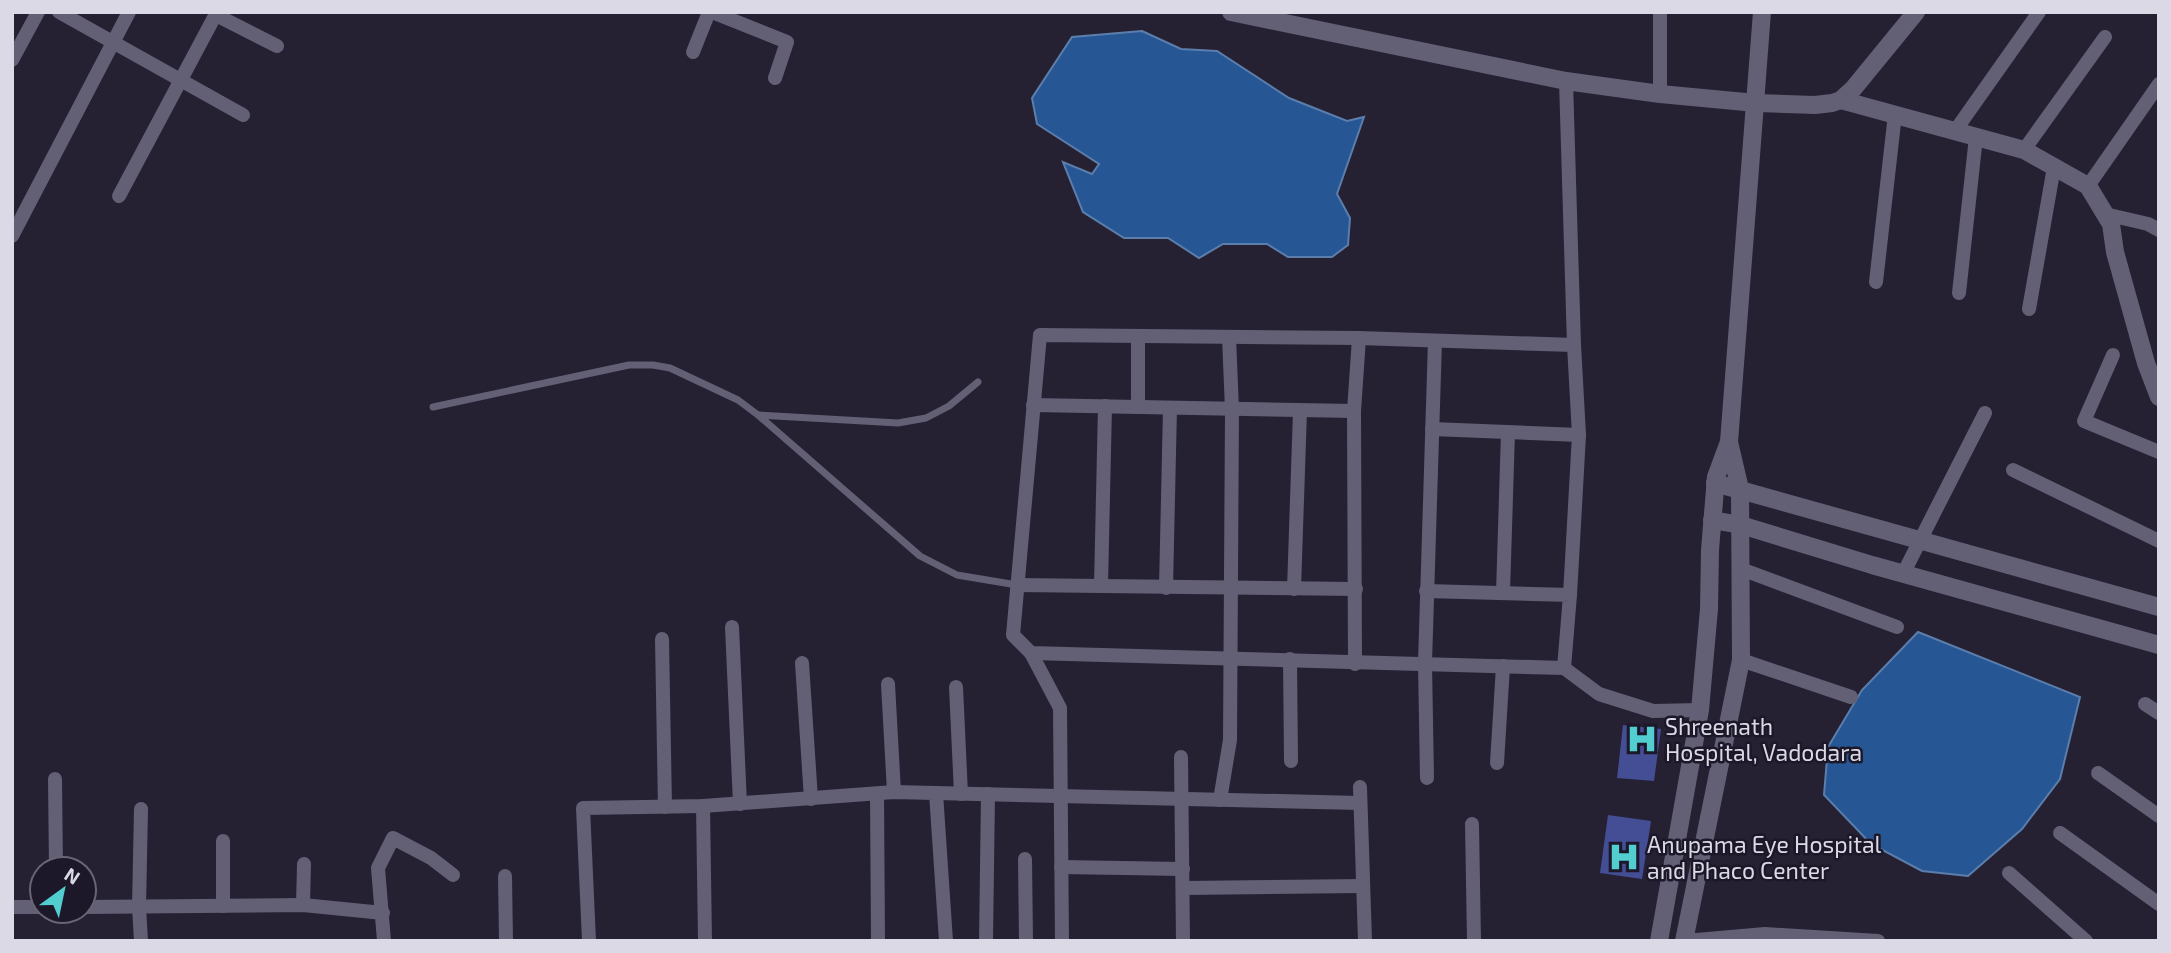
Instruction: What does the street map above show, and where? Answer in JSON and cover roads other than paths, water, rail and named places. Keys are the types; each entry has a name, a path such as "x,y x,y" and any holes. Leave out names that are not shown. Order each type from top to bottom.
{"street":[{"path":"12,60 38,12"},
{"path":"59,12 243,115"},
{"path":"12,236 129,12"},
{"path":"693,52 710,12 787,42 775,78"},
{"path":"1231,12 1566,81 1660,94 1756,103 1815,105 1841,100 2024,150 2088,186 2111,224 2115,252 2146,363 2159,397"},
{"path":"1660,12 1660,94"},
{"path":"1660,941 1700,710 1709,609 1715,483 1729,442 1762,12"},
{"path":"1841,100 1916,12"},
{"path":"1955,131 2039,12"},
{"path":"119,196 217,13 277,46"},
{"path":"2024,150 2105,37"},
{"path":"1564,668 1579,435 1566,81"},
{"path":"2088,186 2159,84"},
{"path":"1876,282 1895,114"},
{"path":"1959,293 1976,137"},
{"path":"2029,310 2054,167"},
{"path":"2105,214 2148,224 2159,230"},
{"path":"1062,941 1060,708 1031,653 1013,635 1040,335 1359,338 1574,345"},
{"path":"1138,336 1138,407"},
{"path":"1220,800 1230,740 1232,410 1229,337"},
{"path":"1355,664 1354,411 1359,338"},
{"path":"1427,778 1424,663 1435,341"},
{"path":"2113,355 2084,421 2159,452"},
{"path":"1034,405 1354,411"},
{"path":"1101,586 1105,405"},
{"path":"1166,587 1170,408"},
{"path":"1294,589 1300,411"},
{"path":"1903,574 1985,412"},
{"path":"1432,429 1579,435"},
{"path":"1503,593 1508,432"},
{"path":"1729,442 1740,489 1741,660 1685,941 1765,934 1878,941"},
{"path":"2013,470 2159,541"},
{"path":"1715,483 2159,607"},
{"path":"1712,520 1741,525 1903,574 2159,645"},
{"path":"1741,569 1897,627"},
{"path":"1017,585 1356,589"},
{"path":"1426,591 1570,594"},
{"path":"732,626 740,804"},
{"path":"662,639 665,807"},
{"path":"1031,653 1564,668 1599,694 1653,711 1700,710"},
{"path":"1290,659 1291,761"},
{"path":"1741,660 1851,697"},
{"path":"802,663 811,799"},
{"path":"1497,763 1503,666"},
{"path":"888,684 894,792"},
{"path":"956,687 961,794"},
{"path":"2145,704 2159,713"},
{"path":"1181,757 1183,941"},
{"path":"2098,774 2159,816"},
{"path":"55,779 56,855"},
{"path":"1360,787 1365,941"},
{"path":"589,941 583,808 703,806 894,792 1360,803"},
{"path":"936,793 946,941"},
{"path":"877,794 878,941"},
{"path":"986,941 988,794"},
{"path":"703,806 705,941"},
{"path":"141,809 141,941"},
{"path":"1472,824 1474,941"},
{"path":"2060,833 2159,904"},
{"path":"384,941 378,868 393,838 430,858 453,875"},
{"path":"223,841 223,906"},
{"path":"1025,859 1026,941"},
{"path":"303,905 304,864"},
{"path":"1061,867 1183,869"},
{"path":"2009,873 2087,941"},
{"path":"505,876 506,941"},
{"path":"1184,888 1363,886"},
{"path":"98,907 303,905 383,913"}],"lane":[{"path":"433,407 629,365 670,368 719,390 758,415 920,556 957,575 1017,585"},
{"path":"758,415 898,423 926,418 949,406 978,382"}],"water":[{"path":"1142,31 1181,49 1217,51 1289,98 1347,121 1364,117 1337,194 1350,218 1348,245 1332,257 1288,257 1267,244 1223,244 1199,258 1168,238 1124,238 1083,212 1063,162 1092,174 1099,164 1037,124 1032,98 1072,37"},
{"path":"1918,632 2080,697 2060,779 2022,829 1968,876 1922,871 1871,844 1824,795 1828,747 1862,690"}],"place":[{"name":"Shreenath Hospital, Vadodara","path":"1642,739"},
{"name":"Anupama Eye Hospital and Phaco Center","path":"1624,857"}]}
